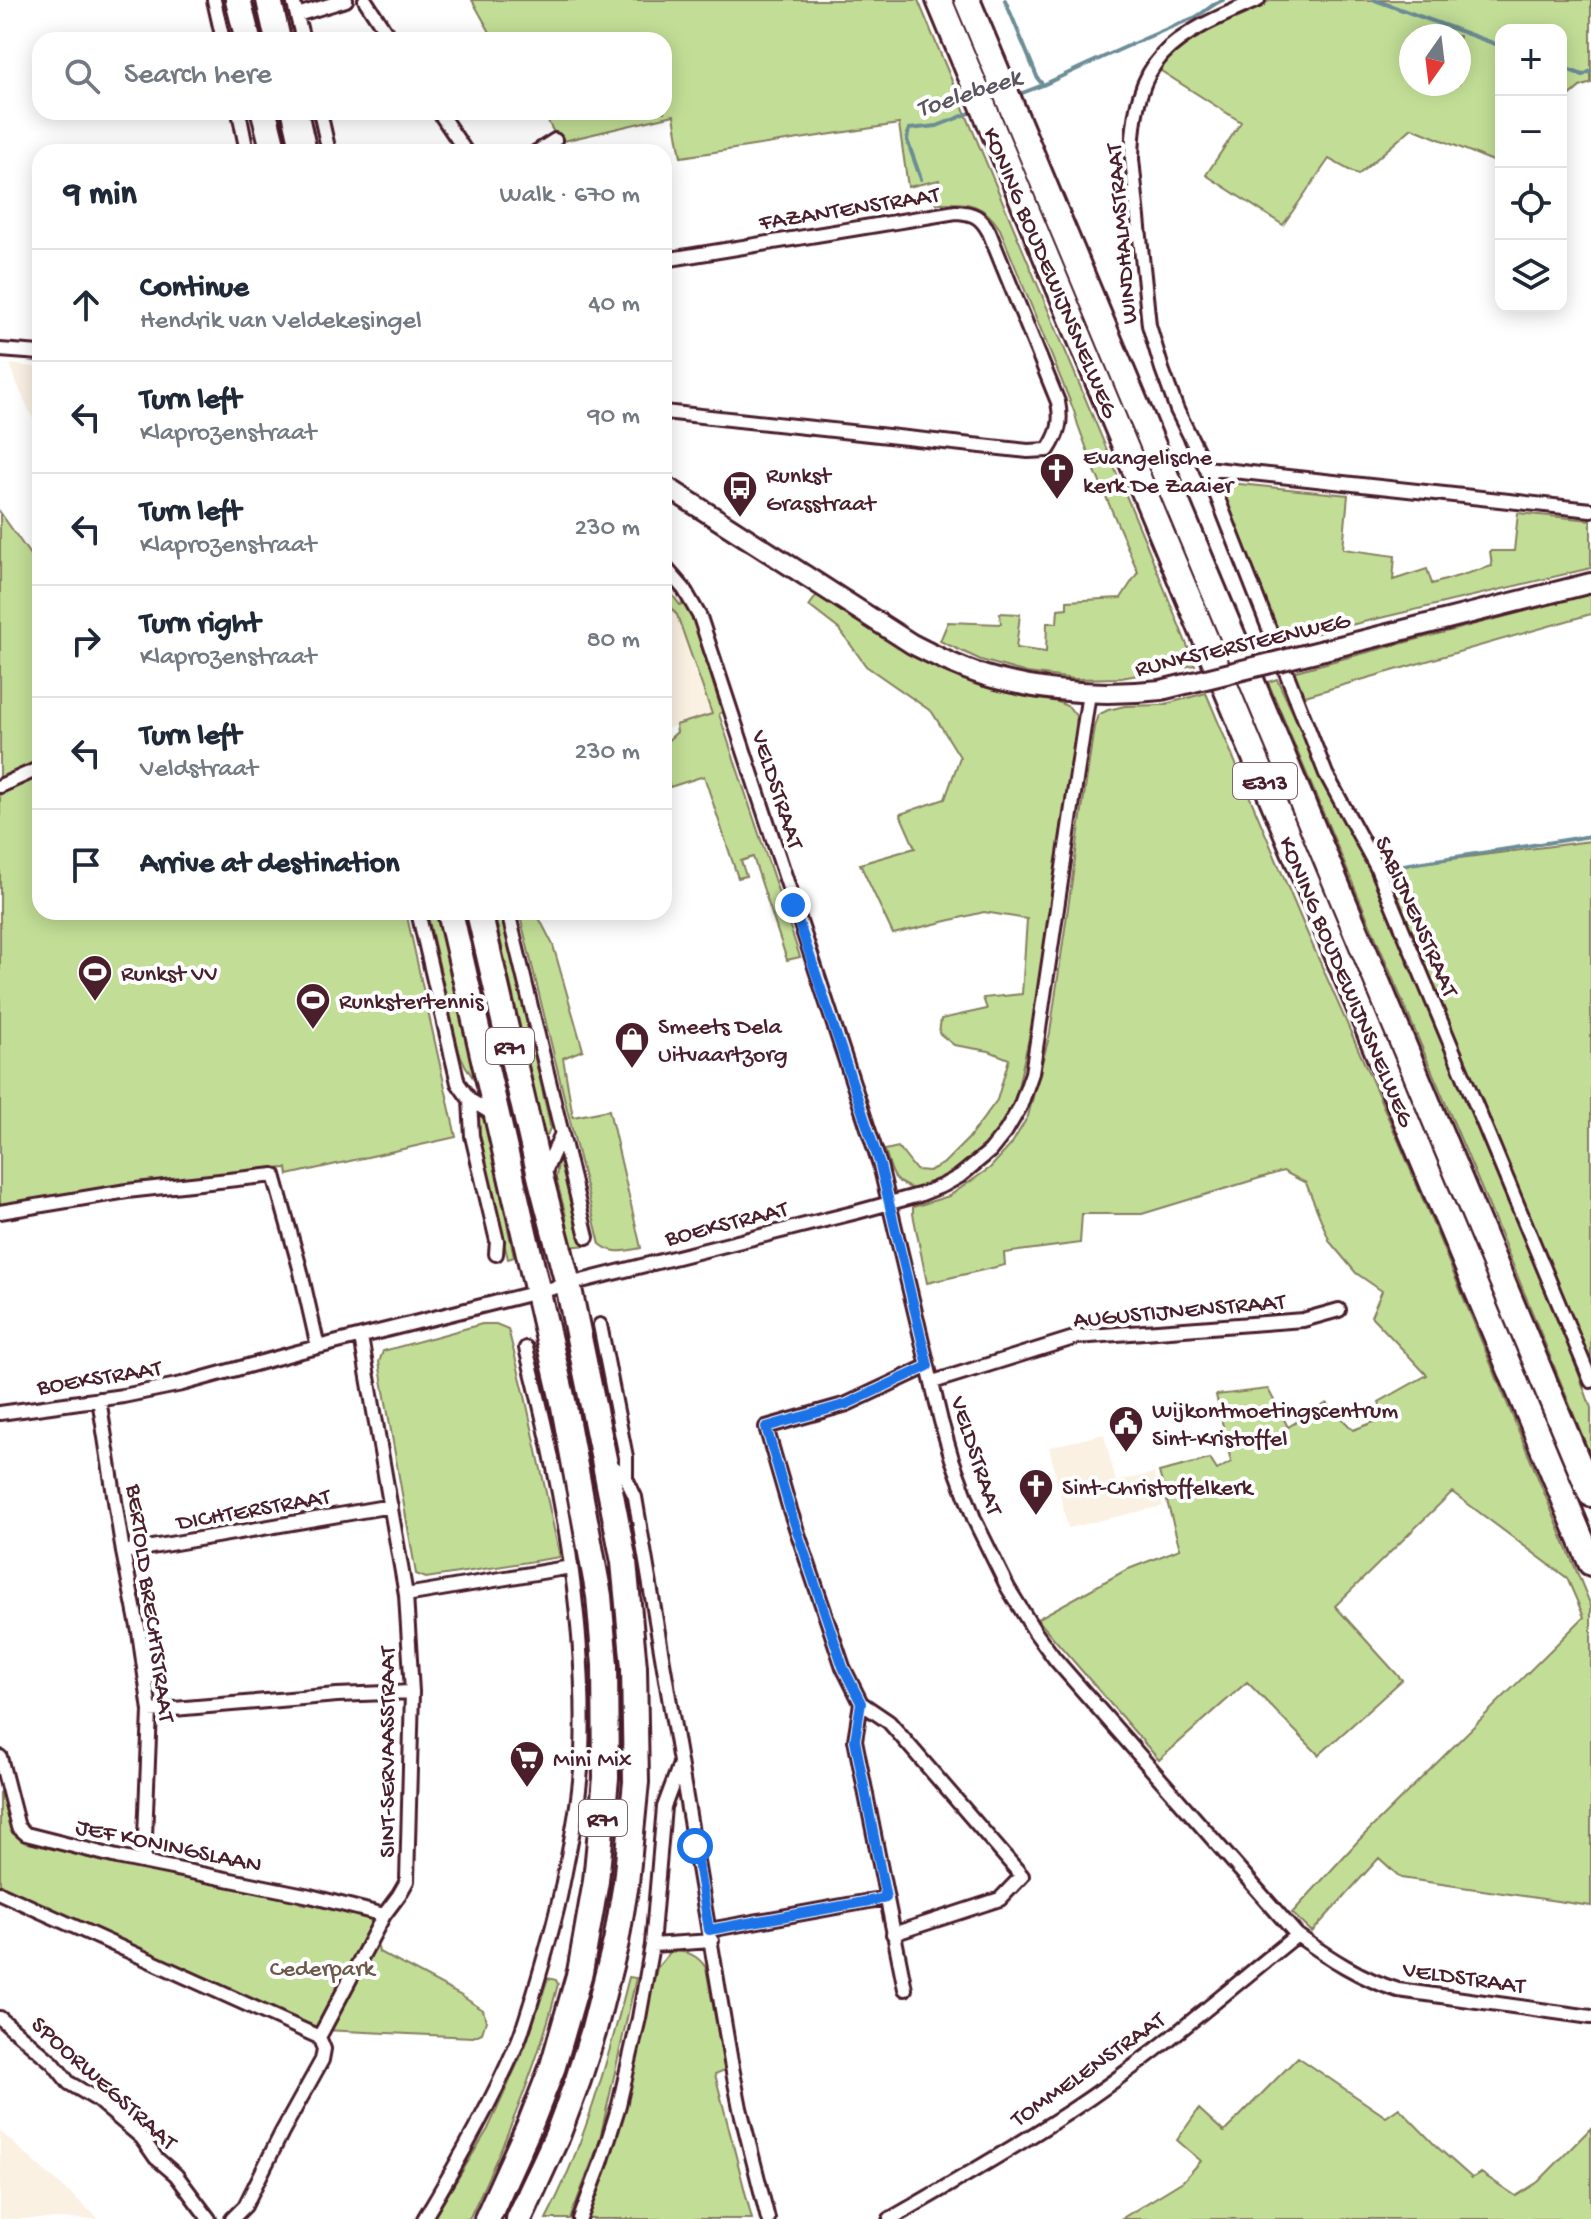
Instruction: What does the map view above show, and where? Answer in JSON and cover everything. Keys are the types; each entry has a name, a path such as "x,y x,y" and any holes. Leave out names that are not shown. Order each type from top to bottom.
{"highway":[{"path":"238,0 246,32"},
{"path":"269,0 276,32"},
{"name":"KONING BOUDEWIJNSNELWEG","path":"939,0 1591,1563"},
{"name":"KONING BOUDEWIJNSNELWEG","path":"967,0 1591,1494"},
{"path":"266,120 272,144"},
{"path":"297,120 302,144"},
{"name":"R71","path":"452,920 563,1401 599,1596 605,1665 606,1778 596,1881 580,1972 553,2066 487,2219"},
{"name":"R71","path":"481,920 568,1284 604,1459 624,1562 634,1667 636,1782 626,1883 616,1942 578,2080 557,2136 519,2219"}],"street":[{"path":"214,0 221,32"},
{"path":"293,0 301,32"},
{"path":"297,15 346,0"},
{"path":"365,0 386,32"},
{"name":"WINDHALMSTRAAT","path":"1206,468 1177,410 1153,341 1132,159 1133,132 1146,77 1159,57 1209,21 1258,0"},
{"path":"241,120 245,144"},
{"path":"322,120 327,144"},
{"path":"444,120 461,144"},
{"path":"549,144 555,140"},
{"name":"FAZANTENSTRAAT","path":"672,259 956,212 982,218 1058,402 1061,418 1058,434 1048,450 1028,451 672,413"},
{"path":"0,350 32,352"},
{"path":"1206,468 1591,510"},
{"name":"SABIJNENSTRAAT","path":"1206,468 1326,774 1377,868 1591,1381"},
{"name":"RUNKSTERSTEENWEG","path":"672,490 912,644 952,664 994,678 1089,693 1128,694 1161,690 1591,583"},
{"name":"VELDSTRAAT","path":"672,575 700,617 880,1165 945,1433 966,1500 998,1570 1035,1632 1154,1774 1297,1935 1368,1979 1398,1990 1591,2017"},
{"name":"BOEKSTRAAT","path":"0,1413 182,1384 889,1203 944,1185 990,1151 1006,1131 1027,1090 1039,1029 1089,693"},
{"path":"0,786 32,772"},
{"path":"420,920 458,1083 470,1100 498,1118"},
{"path":"510,920 587,1237"},
{"path":"470,1100 472,1136 497,1241 496,1254"},
{"path":"541,1180 562,1133"},
{"path":"0,1212 127,1191 274,1175 318,1347"},
{"name":"AUGUSTIJNENSTRAAT","path":"933,1382 1077,1337 1303,1320 1339,1310"},
{"path":"600,1325 626,1457 626,1478"},
{"name":"SINT-SERVAASSTRAAT","path":"232,2219 245,2206 322,2060 324,2049 319,2037 384,1915 407,1881 412,1692 406,1595 361,1337"},
{"path":"424,2219 476,2129 517,2046 552,1936 577,1810 583,1705 579,1636 571,1567 547,1430 526,1348"},
{"path":"893,1934 1000,1899 1022,1876 889,1722 861,1703 843,1667 790,1510 766,1427 847,1404 928,1366"},
{"name":"BERTOLD BRECHTSTRAAT","path":"99,1399 150,1711 144,1862"},
{"path":"547,1430 563,1401"},
{"path":"604,1459 626,1478 635,1497 740,2108 768,2219"},
{"name":"DICHTERSTRAAT","path":"123,1552 391,1506"},
{"path":"406,1595 571,1567"},
{"path":"150,1711 337,1695 412,1692"},
{"path":"861,1703 855,1740 905,1989"},
{"name":"JEF KONINGSLAAN","path":"0,1757 18,1827 26,1834 384,1915"},
{"path":"580,2219 619,2105 639,2018 652,1945 664,1807 681,1761"},
{"path":"0,1893 319,2037"},
{"path":"652,1945 710,1936 886,1898"},
{"name":"TOMMELENSTRAAT","path":"890,2219 1070,2111 1143,2060 1297,1935"},
{"name":"SPOORWEGSTRAAT","path":"0,2018 53,2063 69,2083 96,2099 142,2138 156,2158 176,2175 209,2219"}],"shaded area":[{"path":"10,364 32,367 32,417"},
{"path":"672,582 694,616 724,712 672,727"},
{"path":"1104,1434 1116,1482 1154,1473 1163,1506 1068,1528 1049,1447"},
{"path":"0,2131 99,2219 0,2219"}],"green space":[{"path":"472,0 918,0 1195,665 1121,678 1075,679 1027,673 981,660 940,641 948,622 1001,624 1000,613 1020,614 1016,648 1046,652 1047,623 1057,623 1058,609 1067,608 1067,601 1121,598 1138,572 1000,229 980,208 936,203 939,180 908,187 899,124 681,157 672,115 672,32 490,32"},
{"path":"1272,0 1591,0 1591,83 1580,87 1567,98 1567,24 1495,24 1493,161 1412,128 1358,175 1329,159 1283,225 1206,175 1241,122 1158,69 1179,45 1215,24"},
{"path":"547,120 653,120 559,142"},
{"path":"1220,482 1348,495 1343,549 1395,556 1393,580 1427,569 1432,584 1492,566 1490,551 1514,551 1518,513 1591,520 1591,568 1279,642"},
{"path":"0,512 32,558 32,920 408,920 456,1137 288,1175 287,1168 260,1169 0,1208"},
{"path":"672,594 680,605 684,603 693,619 722,712 719,714 800,957 787,960 753,857 741,861 746,876 738,878 704,776 672,786 672,737 677,732 676,725 712,714 677,615 672,609"},
{"path":"1591,594 1591,614 1298,698 1288,673"},
{"path":"817,595 910,652 977,685 1058,702 1069,707 1076,716 1078,733 1033,1020 1014,1105 1001,1128 974,1156 917,1190 902,1184 894,1176 885,1150 898,1147 916,1170 929,1171 943,1164 968,1139 997,1100 1009,1059 989,1051 954,1045 939,1033 941,1019 987,1009 983,998 1022,994 1027,919 984,912 893,934 860,864 915,848 900,814 945,799 960,757 932,712 866,666 840,630 809,606"},
{"path":"1277,679 1406,950 1561,1325 1591,1408 1591,1457 1268,682"},
{"path":"1206,693 1402,1149 1591,1606 1591,1906 1401,1878 1379,1858 1312,1932 1292,1913 1359,1840 1584,1617 1567,1578 1452,1492 1335,1606 1402,1680 1319,1755 1247,1682 1159,1760 1037,1619 1126,1570 1180,1549 1159,1472 1210,1459 1217,1470 1231,1462 1216,1395 1268,1389 1288,1427 1327,1403 1353,1430 1385,1418 1379,1402 1427,1375 1371,1316 1382,1291 1356,1273 1330,1242 1306,1183 1283,1171 1142,1214 1082,1214 1080,1243 1004,1253 1005,1265 927,1283 913,1207 949,1196 990,1168 1011,1145 1028,1116 1050,1033 1098,715 1125,706 1162,705"},
{"path":"1591,841 1591,1364 1383,868"},
{"path":"429,920 438,920 478,1086 459,1052"},
{"path":"460,920 473,920 541,1219 538,1220 516,1129 506,1114"},
{"path":"496,920 504,920 549,1120 550,1128 545,1136"},
{"path":"521,920 540,920 553,945 583,1050 563,1058 573,1117 609,1110 641,1248 614,1251 600,1244"},
{"path":"480,1115 489,1121 487,1129 514,1257 508,1259 476,1126 476,1118"},
{"path":"558,1162 561,1162 580,1241 588,1240 588,1245 567,1247 566,1216 556,1178"},
{"path":"482,1324 496,1324 508,1329 560,1557 426,1578 416,1574 379,1362 383,1351"},
{"name":"Cederpark","path":"0,1780 10,1820 26,1842 368,1916 372,1919 379,1952 483,2010 486,2021 482,2033 473,2037 323,2030 0,1886"},
{"path":"671,1951 692,1955 706,1968 725,2070 715,2074 752,2219 588,2219 627,2103 657,1968"},
{"path":"629,1977 636,1978 599,2143 570,2219 546,2219 584,2131"},
{"path":"548,1978 556,1980 558,1984 541,2045 508,2133 469,2219 433,2219 488,2129 526,2045"},
{"path":"1298,2057 1386,2117 1399,2108 1472,2178 1481,2173 1516,2196 1538,2182 1591,2128 1591,2219 1121,2219 1183,2181 1201,2161 1177,2140 1199,2109 1224,2132"}],"waterway":[{"path":"1005,0 1043,85 1195,17 1223,0"},
{"path":"1375,0 1495,44"},
{"path":"1567,69 1583,75 1591,71"},
{"name":"Toelebeek","path":"1017,95 1043,85"},
{"name":"Toelebeek","path":"921,179 907,140 909,129 937,126 975,111"},
{"path":"1397,866 1591,836"}],"place":[{"name":"Evangelische kerk De Zaaier","path":"1057,501"},
{"name":"Runkst Grasstraat","path":"740,519"},
{"name":"Runkst VV","path":"95,1003"},
{"name":"Runkstertennis","path":"313,1031"},
{"name":"Smeets Dela Uitvaartzorg","path":"632,1070"},
{"name":"Wijkontmoetingscentrum Sint-Kristoffel","path":"1126,1454"},
{"name":"Sint-Christoffelkerk","path":"1036,1517"},
{"name":"Mini Mix","path":"527,1789"}],"route":[{"path":"695,1846 709,1930 886,1898 855,1740 861,1703 843,1667 790,1510 766,1427 847,1404 928,1366 880,1165 793,905"}]}
